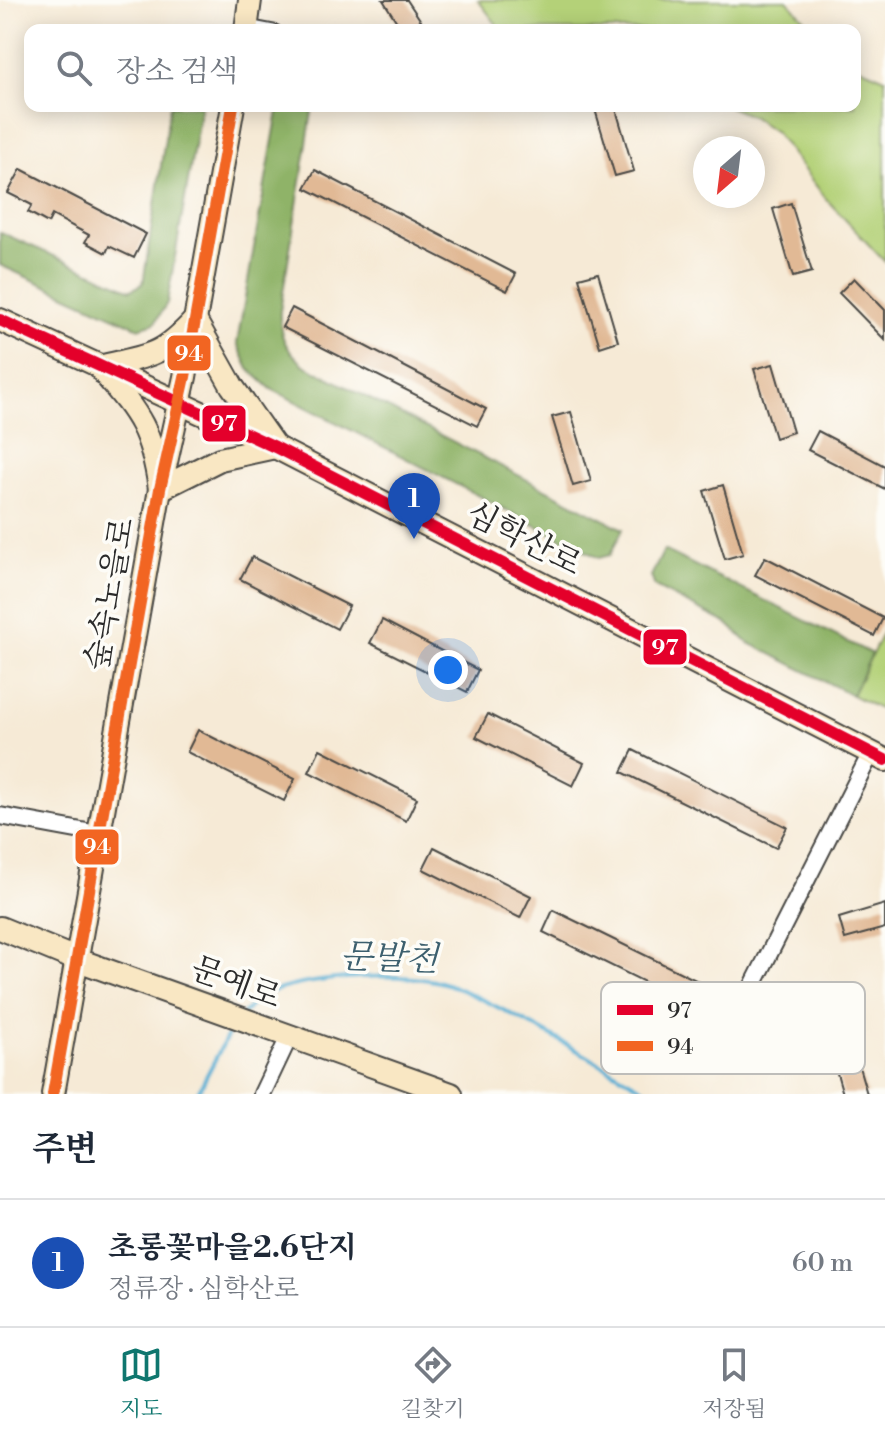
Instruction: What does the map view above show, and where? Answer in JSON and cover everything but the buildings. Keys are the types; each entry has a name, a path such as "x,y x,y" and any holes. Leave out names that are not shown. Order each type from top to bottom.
{"street":[{"path":"247,24 250,0"},
{"name":"숲속노을로","path":"53,1094 160,489 179,404 232,112"},
{"name":"심학산로","path":"0,320 275,447 878,757"},
{"path":"195,320 232,386 275,447 220,459 160,489 154,446 145,426 99,367 154,356 171,345 195,320"},
{"path":"756,982 878,757"},
{"path":"0,816 98,834"},
{"name":"문예로","path":"0,928 78,960 451,1094"},
{"path":"262,1094 289,1037"}],"green space":[{"path":"478,0 787,0 809,24 496,24"},
{"path":"861,68 885,78 885,262 827,200 775,132 741,112 861,112"},
{"path":"169,112 200,112 167,303 155,323 139,328 0,265 0,232 131,290 143,284"},
{"path":"278,112 312,112 280,311 282,335 292,353 304,365 623,529 610,555 599,558 271,389 249,369 237,343"},
{"path":"664,550 872,654 852,695 747,642 728,624 655,587 651,576"},
{"path":"885,628 885,712 852,695"}],"waterway":[{"name":"문발천","path":"244,1013 262,996 303,984 358,977 437,981 506,1011 601,1064"},
{"name":"문발천","path":"197,1094 233,1025"},
{"name":"문발천","path":"619,1074 655,1094"}],"transit line":[{"name":"94","path":"53,1094 160,489 185,377 232,112"},
{"name":"97","path":"0,320 275,447 885,760"}],"place":[{"name":"초롱꽃마을2.6단지","path":"414,539"}]}
